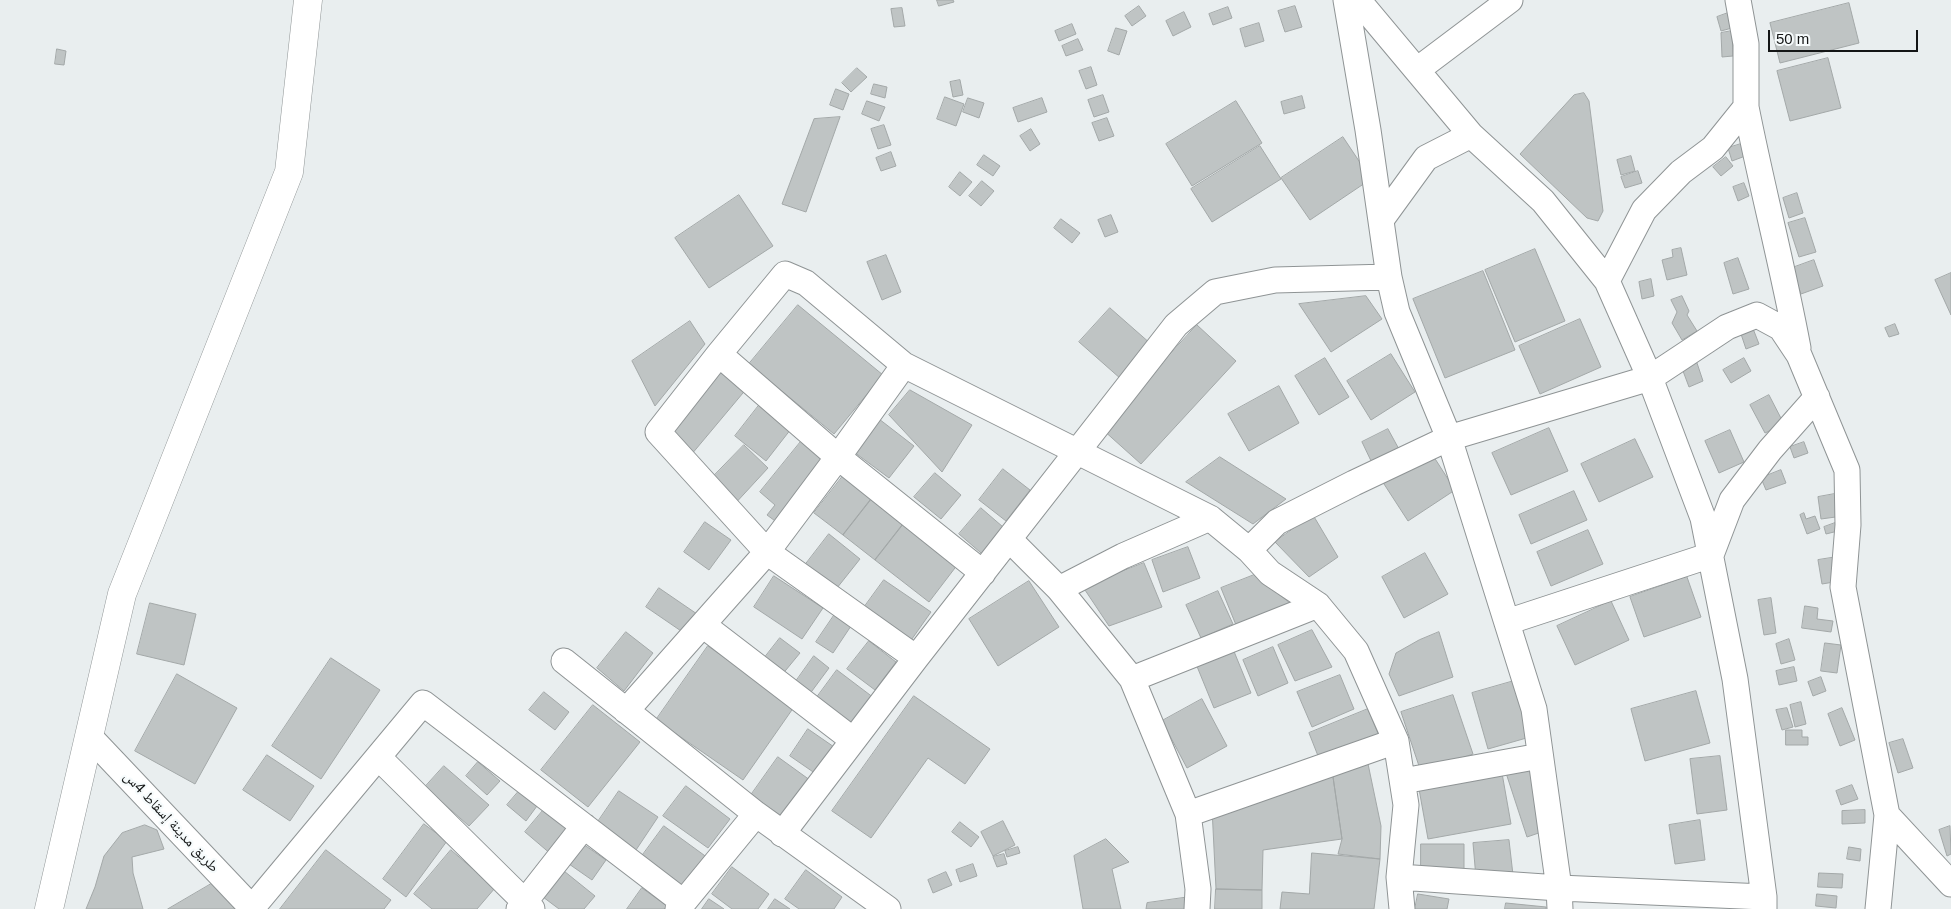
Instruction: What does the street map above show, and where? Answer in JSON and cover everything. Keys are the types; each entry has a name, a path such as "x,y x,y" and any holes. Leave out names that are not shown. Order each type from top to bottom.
{"main road":[{"path":"48,909 122,594 289,172 308,0"}],"street":[{"path":"1346,0 1382,220 1389,277 1397,312 1449,438 1534,709 1559,899"},
{"path":"1358,0 1471,135 1544,201 1607,281 1650,378 1703,518 1735,679 1764,903 1559,899 1399,877"},
{"path":"1417,70 1510,0"},
{"path":"1738,0 1746,44 1746,107 1784,276 1799,355 1847,470 1848,525 1843,587 1887,815 1878,909"},
{"path":"1607,281 1644,210 1681,172 1714,148 1746,107"},
{"path":"1382,220 1426,158 1471,135"},
{"path":"916,658 766,552 658,432 785,274 806,283 904,365 1210,518 1249,550 1270,573 1318,605 1356,651 1396,741 1406,805 1399,877 1402,909"},
{"path":"782,834 916,658 1176,325 1215,292 1275,280 1389,277"},
{"path":"1249,550 1277,522 1449,438 1650,378 1727,327 1757,315 1781,328 1799,355"},
{"path":"719,354 838,457 983,573"},
{"path":"626,711 766,552 838,457 904,365"},
{"path":"1711,555 1732,500 1770,450 1816,397"},
{"path":"1059,588 1123,556 1210,518"},
{"path":"1009,539 1059,588 1132,679 1188,814 1198,889 1197,909"},
{"path":"1507,622 1711,555"},
{"path":"1132,679 1318,605"},
{"path":"703,625 854,740"},
{"path":"564,661 782,834 856,900 888,909"},
{"path":"253,909 423,703 584,826 680,906 756,814"},
{"name":"طريق مدينة إسقاط 4س","path":"89,736 253,909"},
{"path":"1188,814 1396,741"},
{"path":"1403,780 1540,756"},
{"path":"378,757 525,907 584,826"},
{"path":"1887,815 1951,884"}],"building":[{"path":"937,0 953,0 954,2 939,6"},
{"path":"1849,3 1859,43 1780,63 1770,23"},
{"path":"1139,6 1146,16 1132,26 1125,16"},
{"path":"1295,6 1302,27 1285,32 1278,11"},
{"path":"1228,7 1232,18 1213,25 1209,14"},
{"path":"902,8 905,26 894,27 891,9"},
{"path":"1184,12 1191,27 1173,36 1166,21"},
{"path":"1728,13 1732,28 1721,31 1717,17"},
{"path":"1259,23 1264,41 1245,47 1240,29"},
{"path":"1072,24 1076,34 1059,41 1055,31"},
{"path":"1116,28 1127,31 1119,55 1108,51"},
{"path":"1732,31 1733,56 1722,57 1721,33"},
{"path":"1078,39 1083,50 1066,56 1062,46"},
{"path":"57,49 66,51 64,65 55,64"},
{"path":"1828,58 1841,108 1790,121 1777,71"},
{"path":"1091,67 1097,85 1086,89 1079,71"},
{"path":"857,68 867,77 851,92 842,83"},
{"path":"960,80 963,95 953,97 950,82"},
{"path":"874,84 887,87 885,98 871,94"},
{"path":"836,89 849,94 843,110 830,105"},
{"path":"1584,93 1589,101 1603,211 1598,221 1587,218 1520,154 1574,95"},
{"path":"1103,95 1109,112 1094,117 1088,100"},
{"path":"1302,96 1305,108 1284,114 1281,102"},
{"path":"945,97 964,104 956,126 937,119"},
{"path":"968,98 984,103 979,118 963,112"},
{"path":"1042,98 1047,112 1018,122 1013,108"},
{"path":"867,101 885,107 879,121 862,114"},
{"path":"1236,101 1262,143 1192,186 1166,144"},
{"path":"840,117 806,212 782,204 814,119"},
{"path":"1107,118 1114,136 1099,141 1092,123"},
{"path":"884,125 891,145 878,149 871,129"},
{"path":"1031,129 1040,144 1030,151 1020,136"},
{"path":"1343,137 1371,179 1310,220 1281,178"},
{"path":"1744,143 1748,155 1732,161 1728,148"},
{"path":"1260,146 1281,179 1212,222 1191,189"},
{"path":"891,152 896,166 881,171 876,158"},
{"path":"984,155 1000,166 993,176 977,165"},
{"path":"1631,156 1635,171 1621,175 1617,160"},
{"path":"1726,157 1733,166 1721,176 1713,167"},
{"path":"1638,171 1642,183 1625,188 1621,177"},
{"path":"960,172 972,182 960,196 949,187"},
{"path":"982,181 994,191 981,206 969,196"},
{"path":"1744,183 1749,196 1738,201 1733,187"},
{"path":"1797,193 1803,213 1789,218 1783,198"},
{"path":"739,195 773,246 709,288 675,238"},
{"path":"1111,215 1118,232 1105,237 1098,220"},
{"path":"1805,218 1816,252 1799,257 1788,223"},
{"path":"1061,219 1080,233 1072,243 1054,228"},
{"path":"1681,248 1687,275 1667,280 1662,260 1673,257 1672,250"},
{"path":"1535,249 1565,321 1515,342 1485,270"},
{"path":"886,255 901,292 882,300 867,262"},
{"path":"1738,258 1749,289 1733,294 1724,263"},
{"path":"1814,260 1823,286 1801,294 1792,268"},
{"path":"1483,271 1515,350 1445,378 1413,299"},
{"path":"1951,273 1951,315 1935,280"},
{"path":"1651,279 1654,296 1642,299 1639,282"},
{"path":"1366,296 1382,319 1331,352 1299,304"},
{"path":"1682,296 1689,311 1687,315 1697,331 1682,340 1672,323 1677,312 1671,300"},
{"path":"798,305 883,375 834,434 749,364"},
{"path":"1110,308 1151,344 1121,379 1079,342"},
{"path":"1580,319 1601,367 1540,394 1519,346"},
{"path":"690,321 705,344 655,406 632,361"},
{"path":"1895,324 1899,334 1889,337 1885,328"},
{"path":"1197,325 1236,361 1141,464 1102,429"},
{"path":"1752,326 1759,344 1746,349 1740,331"},
{"path":"1391,354 1415,392 1371,420 1347,381"},
{"path":"1695,357 1703,381 1689,387 1680,363"},
{"path":"1325,358 1349,397 1319,415 1295,376"},
{"path":"1744,358 1751,371 1731,383 1723,370"},
{"path":"725,368 748,387 691,455 668,435"},
{"path":"1279,386 1299,423 1249,451 1228,414"},
{"path":"910,390 972,425 942,472 889,415"},
{"path":"1769,395 1784,424 1765,433 1750,405"},
{"path":"760,404 791,429 766,461 735,436"},
{"path":"879,419 914,446 889,478 854,452"},
{"path":"1549,428 1568,471 1511,495 1492,453"},
{"path":"1388,429 1400,451 1373,465 1362,442"},
{"path":"1730,430 1744,462 1719,473 1705,441"},
{"path":"803,439 833,462 782,526 767,515 775,505 760,492"},
{"path":"1635,439 1653,477 1599,502 1581,464"},
{"path":"1804,442 1808,453 1794,458 1790,447"},
{"path":"744,445 768,468 732,507 707,483"},
{"path":"1432,454 1455,490 1408,521 1384,484"},
{"path":"1220,457 1286,499 1253,524 1186,482"},
{"path":"1003,469 1030,490 1006,521 979,500"},
{"path":"1781,470 1786,483 1766,490 1761,478"},
{"path":"935,473 961,495 941,519 914,497"},
{"path":"843,476 872,498 843,535 814,513"},
{"path":"1574,491 1587,520 1531,544 1519,515"},
{"path":"1840,493 1843,516 1821,519 1818,497"},
{"path":"872,498 904,523 875,560 843,535"},
{"path":"981,508 1010,533 988,559 959,534"},
{"path":"1804,513 1806,519 1815,516 1820,529 1807,534 1800,515"},
{"path":"1313,515 1338,557 1309,577 1275,542"},
{"path":"705,522 731,540 709,570 684,552"},
{"path":"904,523 958,564 929,602 875,560"},
{"path":"1835,523 1838,531 1826,534 1824,527"},
{"path":"1588,530 1603,564 1551,586 1537,552"},
{"path":"829,534 860,559 833,593 802,569"},
{"path":"1188,547 1200,578 1163,592 1152,560"},
{"path":"1425,553 1448,594 1404,618 1382,577"},
{"path":"1837,557 1840,581 1822,584 1818,560"},
{"path":"1144,563 1162,607 1109,626 1083,587"},
{"path":"1254,575 1290,603 1236,625 1221,588"},
{"path":"774,576 823,608 802,639 754,607"},
{"path":"1687,577 1701,617 1644,637 1630,597"},
{"path":"884,580 931,612 907,646 860,613"},
{"path":"1029,581 1059,627 998,666 969,619"},
{"path":"659,588 697,614 684,633 646,607"},
{"path":"1218,591 1233,624 1201,638 1186,605"},
{"path":"1771,598 1776,633 1764,635 1758,600"},
{"path":"1611,601 1629,640 1575,665 1557,626"},
{"path":"150,603 196,614 184,665 137,654"},
{"path":"1805,606 1818,608 1817,619 1833,621 1831,632 1802,628"},
{"path":"835,614 851,626 833,653 816,642"},
{"path":"1312,630 1332,667 1295,681 1278,645"},
{"path":"626,632 653,653 624,691 597,668"},
{"path":"1439,632 1453,677 1399,696 1389,674 1396,653 1419,640"},
{"path":"780,638 800,653 781,676 762,661"},
{"path":"1789,639 1795,660 1781,664 1776,644"},
{"path":"869,641 896,662 875,690 847,669"},
{"path":"1825,643 1841,645 1837,673 1821,671"},
{"path":"708,646 794,707 743,780 656,720"},
{"path":"1273,647 1288,683 1258,696 1243,660"},
{"path":"1233,649 1251,693 1214,708 1196,664"},
{"path":"814,656 829,668 809,695 794,684"},
{"path":"331,658 380,690 321,779 272,746"},
{"path":"1794,667 1797,681 1779,685 1776,671"},
{"path":"837,670 878,701 853,735 812,704"},
{"path":"177,674 237,708 195,784 135,751"},
{"path":"1340,675 1354,709 1312,727 1297,692"},
{"path":"1821,677 1826,691 1813,696 1808,682"},
{"path":"1514,681 1530,737 1488,749 1472,693"},
{"path":"1696,691 1710,743 1645,761 1631,709"},
{"path":"544,692 569,712 555,730 529,710"},
{"path":"1453,695 1473,754 1421,772 1401,712"},
{"path":"914,696 990,749 965,784 928,758 871,838 832,811"},
{"path":"1202,699 1227,746 1187,768 1162,721"},
{"path":"1801,702 1806,724 1795,727 1790,705"},
{"path":"593,705 640,742 588,807 541,770"},
{"path":"1787,708 1793,727 1782,730 1776,710"},
{"path":"1842,708 1855,740 1840,746 1828,714"},
{"path":"1368,709 1381,741 1322,766 1309,733"},
{"path":"808,729 837,749 819,776 790,756"},
{"path":"1786,730 1802,730 1802,737 1808,737 1808,745 1786,745"},
{"path":"1903,739 1913,768 1898,773 1889,743"},
{"path":"267,755 314,786 290,821 243,790"},
{"path":"1720,756 1727,810 1697,814 1690,759"},
{"path":"778,757 814,783 787,820 751,795"},
{"path":"1367,759 1381,826 1380,859 1338,854 1342,839 1332,770"},
{"path":"1540,761 1562,825 1527,837 1506,773"},
{"path":"478,762 500,781 487,795 466,776"},
{"path":"444,766 489,805 469,826 425,787"},
{"path":"1332,770 1342,839 1263,850 1262,890 1216,889 1212,808"},
{"path":"1502,773 1511,824 1428,839 1419,789"},
{"path":"1852,785 1858,799 1841,805 1836,791"},
{"path":"686,786 730,819 708,848 663,816"},
{"path":"519,791 537,806 526,821 507,805"},
{"path":"619,791 658,817 634,853 595,826"},
{"path":"546,807 573,830 552,855 525,832"},
{"path":"1865,810 1865,823 1842,824 1842,811"},
{"path":"1700,820 1705,860 1675,864 1669,825"},
{"path":"1003,821 1015,845 993,856 981,832"},
{"path":"960,822 979,837 971,847 952,832"},
{"path":"424,824 447,841 406,897 383,879"},
{"path":"145,825 157,830 164,849 132,857 133,873 143,909 86,909 104,856 122,833"},
{"path":"664,826 708,858 683,892 639,860"},
{"path":"1950,826 1951,854 1947,856 1939,830"},
{"path":"1106,839 1129,862 1112,869 1121,909 1083,909 1074,856"},
{"path":"1509,840 1513,875 1476,878 1473,843"},
{"path":"583,844 606,860 592,880 569,864"},
{"path":"1421,844 1464,844 1464,875 1421,875"},
{"path":"1018,847 1020,853 1007,857 1005,851"},
{"path":"1849,847 1861,849 1860,861 1847,859"},
{"path":"326,850 391,900 384,909 280,909"},
{"path":"451,850 495,888 477,909 432,909 414,894"},
{"path":"1312,853 1380,859 1374,909 1280,909 1282,892 1309,894"},
{"path":"1004,854 1007,864 997,867 993,857"},
{"path":"973,864 977,876 960,882 956,870"},
{"path":"732,867 769,894 758,909 732,909 712,894"},
{"path":"806,870 842,897 834,909 799,909 785,899"},
{"path":"564,871 595,896 584,909 559,909 543,897"},
{"path":"946,872 952,885 933,893 928,880"},
{"path":"1819,873 1843,874 1842,888 1818,887"},
{"path":"218,880 235,909 168,909"},
{"path":"642,888 667,906 664,909 627,909"},
{"path":"1216,889 1262,890 1262,909 1215,909"},
{"path":"1418,894 1449,899 1447,909 1415,909"},
{"path":"1817,894 1837,896 1836,908 1816,906"},
{"path":"1190,897 1190,909 1146,909 1147,903"},
{"path":"709,899 724,909 702,909"},
{"path":"775,899 790,909 768,909"},
{"path":"1506,903 1546,907 1546,909 1505,909"}]}
